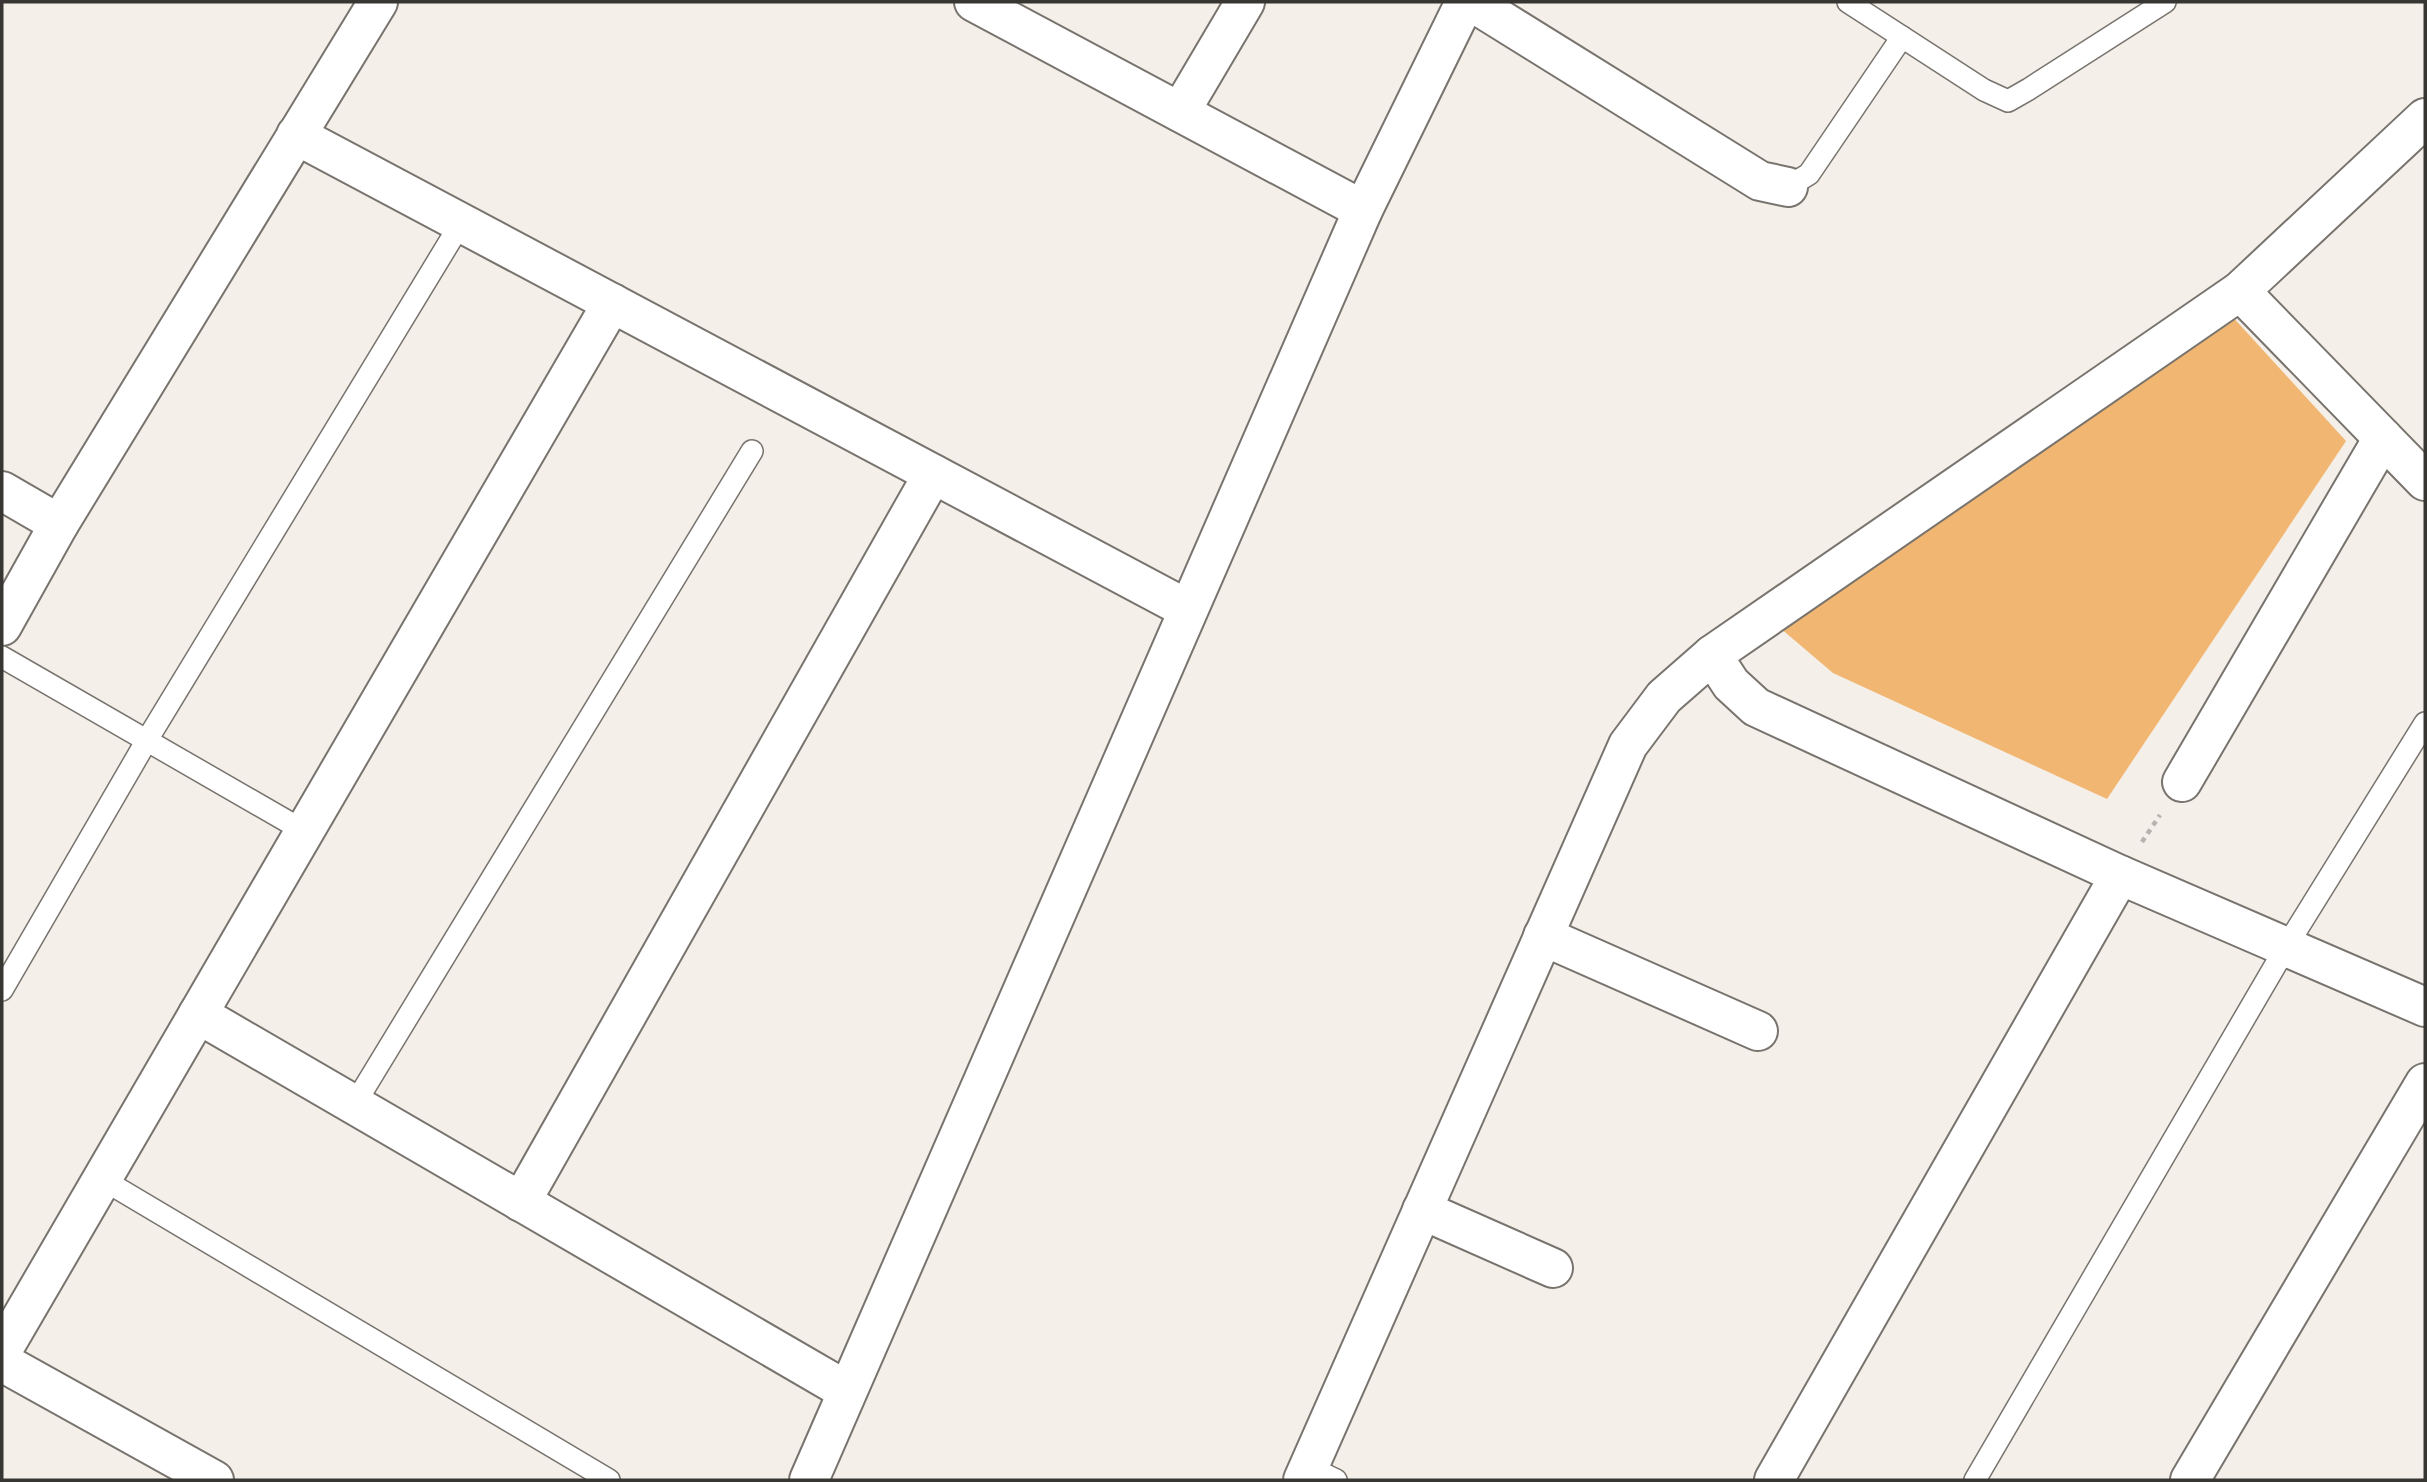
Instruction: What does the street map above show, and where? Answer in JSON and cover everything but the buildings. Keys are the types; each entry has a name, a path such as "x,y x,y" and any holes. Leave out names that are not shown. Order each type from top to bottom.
{"street":[{"path":"2,626 59,524 378,2"},
{"path":"974,2 1363,210"},
{"path":"1180,112 1245,2"},
{"path":"808,1480 1363,210 1465,2"},
{"path":"1472,2 1760,181 1788,187"},
{"path":"1316,1476 1422,1210 1628,745 1664,697 1712,655 2240,291 2425,118"},
{"path":"296,135 1187,609"},
{"path":"2240,291 2425,481"},
{"path":"2,1351 612,303"},
{"path":"2182,782 2383,438"},
{"path":"521,1202 933,474"},
{"path":"2,491 59,524"},
{"path":"1712,655 1731,684 1756,706 2120,875 2425,1007"},
{"path":"1774,1480 2120,875"},
{"path":"1544,936 1758,1031"},
{"path":"198,1014 847,1391"},
{"path":"2190,1480 2425,1083"},
{"path":"1422,1210 1553,1268"},
{"path":"2,1362 214,1480"}],"lane":[{"path":"1848,2 1984,90 2008,101 2165,2"},
{"path":"1788,187 1809,174 1902,37"},
{"path":"2,990 147,740 461,223"},
{"path":"354,1105 752,450"},
{"path":"2,657 304,831"},
{"path":"1975,1480 2286,947 2425,723"},
{"path":"102,1179 609,1480"}],"path":[{"path":"2120,875 2182,782"}],"shaded area":[{"path":"2230,314 2346,441 2107,799 1833,673 1779,627"}]}
